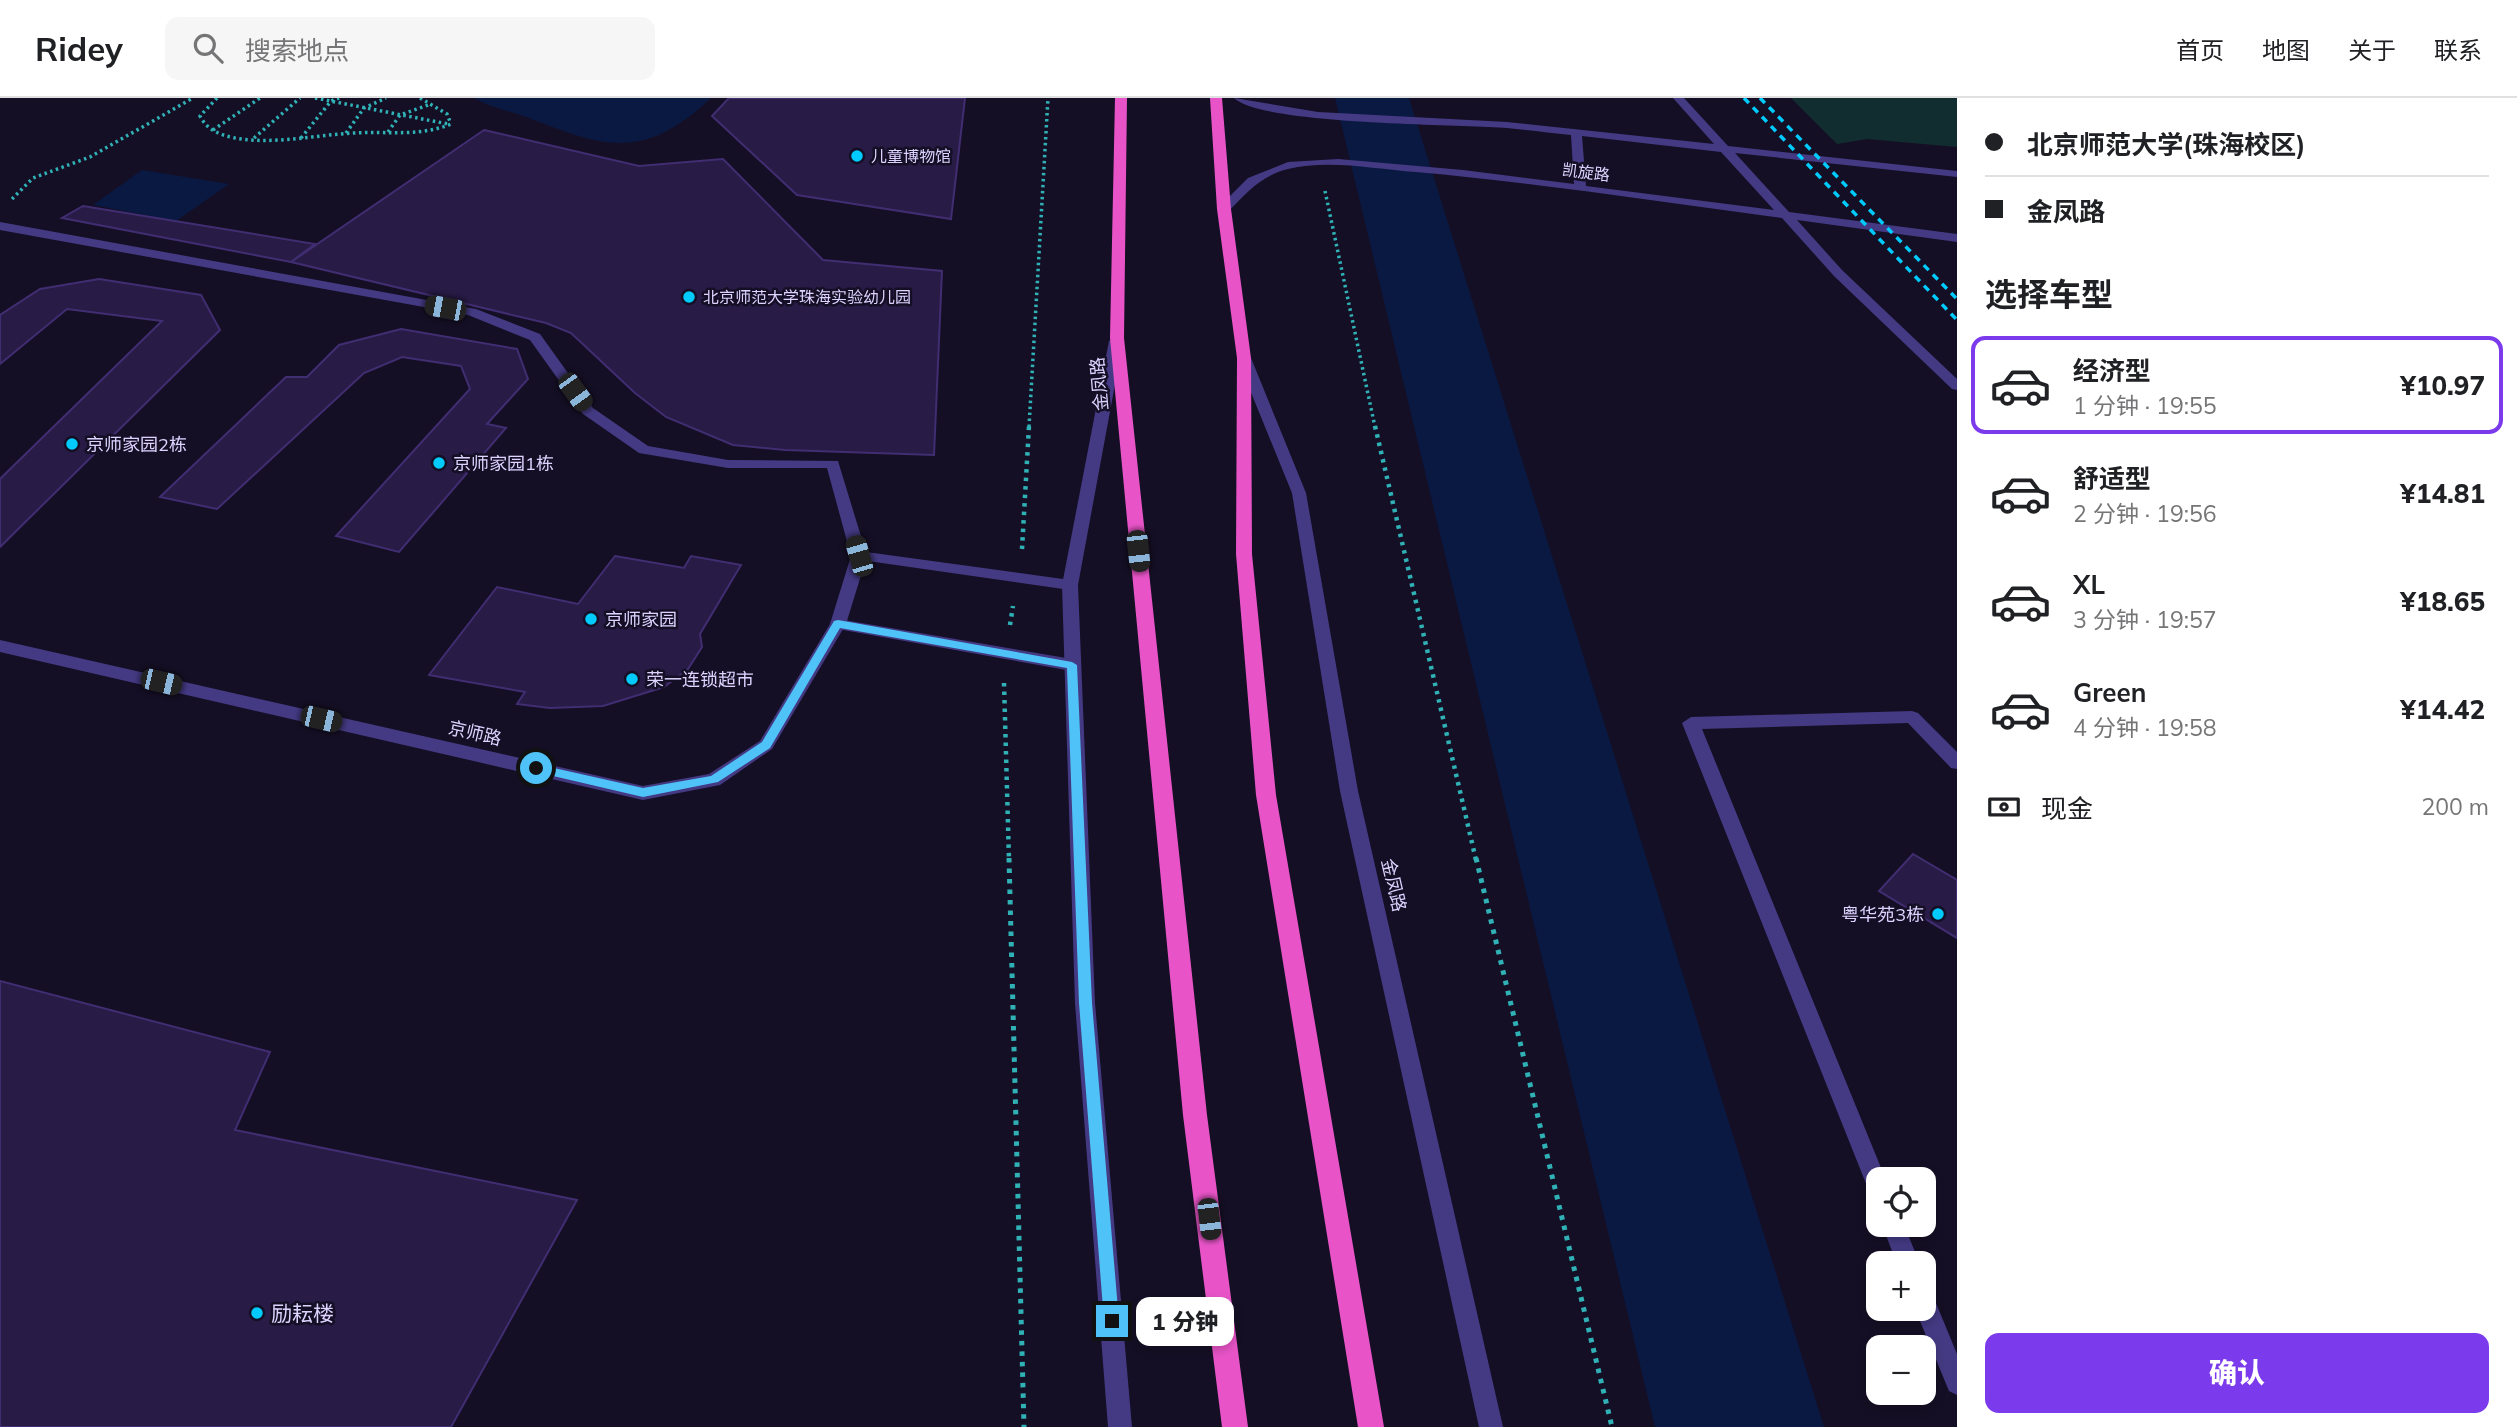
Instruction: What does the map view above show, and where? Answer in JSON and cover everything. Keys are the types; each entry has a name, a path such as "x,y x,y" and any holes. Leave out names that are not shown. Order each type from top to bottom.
{"highway":[{"name":"金凤路","path":"1121,98 1117,338 1195,1115 1235,1427"},
{"name":"金凤路","path":"1216,98 1224,209 1244,358 1244,554 1266,795 1371,1427"}],"street":[{"path":"1239,98 1251,105 1318,115 1432,120 1576,133 1957,174"},
{"path":"1682,103 1838,273 1957,386"},
{"path":"1576,133 1580,187"},
{"name":"凯旋路","path":"1224,209 1252,180 1288,165 1338,162 1580,187 1957,237"},
{"path":"0,226 471,312 536,337 588,411 644,450 728,464 833,464 859,556 1070,585"},
{"name":"金凤路","path":"1117,338 1070,585 1085,1003 1120,1427"},
{"name":"金凤路","path":"1244,358 1299,493 1349,791 1491,1427"},
{"name":"京师路","path":"0,646 643,793 714,779 766,745 838,624 859,556"},
{"path":"838,624 1072,665"},
{"path":"1870,1167 1691,723 1912,717 1957,762"},
{"path":"1932,1321 1957,1383"}],"path":[{"path":"6,208 17,191 33,178 90,157 193,98"},
{"path":"218,98 200,116 205,125 220,134 253,138 300,139 346,133 426,132 451,124"},
{"path":"213,130 261,98"},
{"path":"253,138 300,98"},
{"path":"315,98 451,124"},
{"path":"300,139 331,102 339,98"},
{"path":"346,133 364,108 386,98"},
{"path":"420,98 447,114 451,124"},
{"path":"1024,529 1048,98"},
{"path":"388,133 400,115 431,104"},
{"path":"1288,165 1320,174 1336,230 1343,278 1373,410 1388,492 1612,1427"},
{"path":"1004,673 1024,1427"}],"green space":[{"path":"1791,98 1957,98 1957,147 1867,139 1837,144"}],"water":[{"path":"474,98 711,98 666,132 645,140 624,143 581,137"},
{"path":"1335,98 1409,98 1824,1427 1655,1427"},
{"path":"142,170 229,184 176,221 93,205"}],"building":[{"name":"儿童博物馆","path":"729,98 965,98 951,219 797,195 712,116"},
{"name":"北京师范大学珠海实验幼儿园","path":"484,130 639,166 723,159 823,260 942,271 934,455 785,450 733,445 666,417 635,393 571,333 546,323 291,262"},
{"path":"83,206 315,244 291,262 62,218"},
{"name":"京师家园2栋","path":"99,279 201,295 220,330 0,547 0,479 162,321 67,309 0,364 0,315 40,289"},
{"name":"京师家园1栋","path":"401,329 517,349 528,379 487,424 506,428 399,552 336,536 470,389 461,366 402,357 364,373 217,509 160,497 286,377 307,377 339,345"},
{"name":"京师家园","path":"615,556 684,568 691,556 741,565 700,634 702,647 688,669 664,687 603,706 550,708 517,704 525,692 429,675 497,587 578,604"},
{"name":"粤华苑3栋","path":"1913,854 1957,880 1957,938 1879,891"},
{"name":"励耘楼","path":"0,981 270,1052 235,1130 577,1200 451,1427 0,1427"}],"railway":[{"path":"1744,98 1957,320"},
{"path":"1760,98 1957,299"}],"place":[{"name":"儿童博物馆","path":"857,156"},
{"name":"北京师范大学珠海实验幼儿园","path":"689,297"},
{"name":"京师家园2栋","path":"72,444"},
{"name":"京师家园1栋","path":"439,463"},
{"name":"京师家园","path":"591,619"},
{"name":"荣一连锁超市","path":"632,679"},
{"name":"粤华苑3栋","path":"1938,914"},
{"name":"励耘楼","path":"257,1313"}],"route":[{"path":"536,768 643,793 714,779 766,745 838,624 1072,665 1085,1003 1112,1321"}]}
